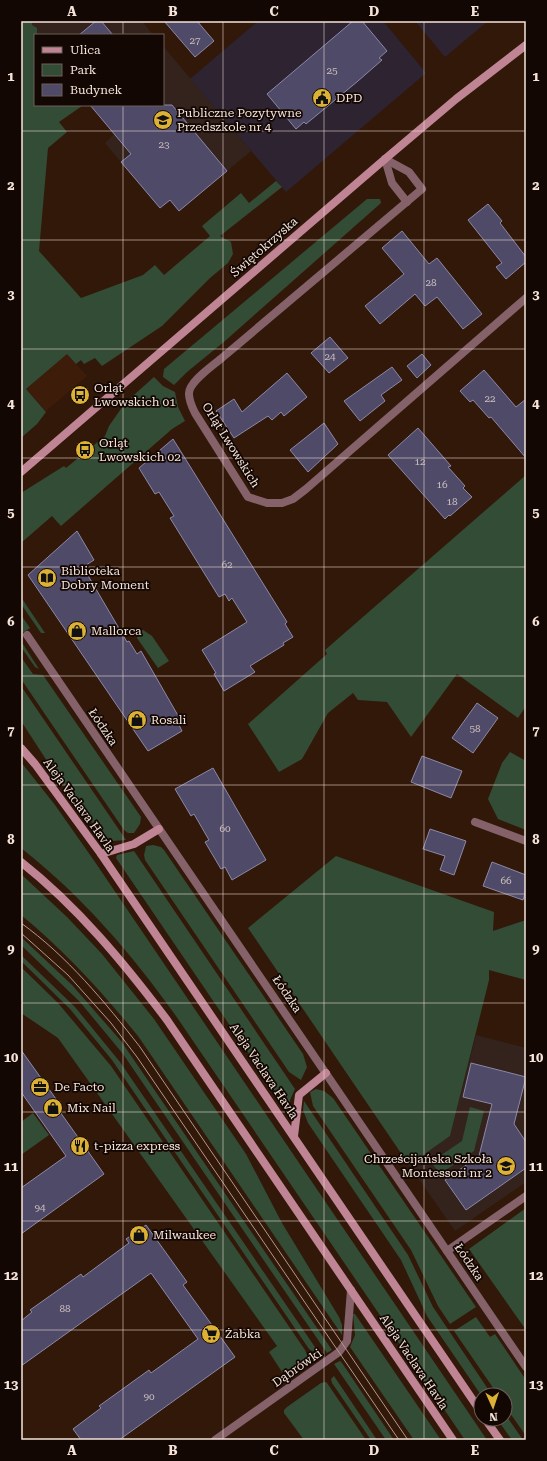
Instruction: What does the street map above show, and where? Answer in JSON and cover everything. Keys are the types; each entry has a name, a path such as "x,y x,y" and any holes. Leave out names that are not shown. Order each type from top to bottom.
{"main road":[{"name":"Świętokrzyska","path":"21,472 154,360 385,159 526,45"},
{"name":"Aleja Vaclava Havla","path":"21,748 35,764 101,854 473,1400"},
{"path":"101,854 134,844 159,829"},
{"name":"Aleja Vaclava Havla","path":"21,862 74,910 100,937 132,974 167,1020 453,1440"},
{"path":"294,1136 299,1094 326,1073"},
{"path":"491,1427 500,1440"}],"street":[{"name":"Orląt Lwowskich","path":"385,159 409,172 422,189 193,383 188,392 190,402 248,496 267,503 282,503 294,499 526,298"},
{"path":"385,159 392,183 407,202"},
{"name":"Łódzka","path":"27,635 526,1367"},
{"path":"475,822 526,841"},
{"path":"447,1252 526,1196"},
{"name":"Dąbrówki","path":"215,1440 328,1361 344,1346 348,1334 351,1290"}],"shaded area":[{"path":"32,21 142,21 152,34 37,34 37,28 32,25"},
{"path":"258,21 383,21 426,73 286,192 190,79"},
{"path":"415,21 488,21 445,57"},
{"name":"Publiczne Pozytywne Przedszkole nr 4","path":"164,47 251,151 179,211 170,200 160,208 105,143 114,134 91,106 164,106"},
{"path":"67,354 87,376 46,411 26,389"},
{"path":"476,1035 526,1048 526,1182 455,1231 409,1165 450,1136"}],"green space":[{"path":"21,21 32,21 32,25 37,28 37,34 34,34 34,106 82,106 59,122 67,132 48,148 39,251 81,298 143,275 155,265 164,275 210,236 202,226 241,193 249,203 276,181 282,187 220,236 231,242 233,254 228,263 210,278 162,326 102,366 95,358 84,364 81,360 76,364 67,354 26,389 46,412 37,424 21,438"},
{"path":"367,199 380,199 381,203 174,385 163,377 164,369"},
{"path":"154,377 163,386 175,392 178,407 185,421 172,429 61,526 52,516 21,543 21,493 64,466 66,468 105,436 109,426 125,403"},
{"path":"526,475 526,706 518,718 457,674 411,737 387,702 358,700 353,693 328,713 302,759 279,772 248,724 327,654 325,650"},
{"path":"21,597 45,633 41,633 21,604"},
{"path":"21,615 30,628 21,634"},
{"path":"143,630 152,636 169,661 158,668 137,638 137,631"},
{"path":"21,641 39,669 35,667 21,647"},
{"path":"21,657 33,674 43,675 141,817 140,824 134,833 128,833 124,830 21,679"},
{"path":"21,686 126,840 113,841 101,835 49,764 21,721"},
{"path":"510,752 526,761 526,830 498,819 488,799 502,763"},
{"path":"21,762 55,805 95,862 473,1419 473,1427 478,1427 487,1440 465,1440 176,1016 142,970 85,905 21,848"},
{"path":"153,845 161,847 164,850 303,1054 307,1067 301,1080 289,1072 145,860 144,855 146,846"},
{"path":"134,851 295,1089 290,1100 290,1114 116,858 117,855"},
{"path":"336,856 494,912 493,931 526,920 526,980 489,970 489,980 450,1136 409,1165 248,928"},
{"path":"21,874 67,917 102,954 154,1019 246,1154 282,1223 339,1317 342,1325 342,1335 138,1036 82,972 53,943 21,915"},
{"path":"21,937 72,985 121,1041 332,1350 327,1353 123,1054 80,1002 21,945"},
{"path":"21,955 75,1007 120,1062 317,1350 312,1351 309,1349 112,1060 70,1009 21,961"},
{"path":"21,967 58,1003 111,1066 305,1350 309,1359 289,1373 282,1372 269,1352 277,1346 58,1038 21,1013"},
{"path":"316,1089 324,1091 333,1098 476,1307 450,1324 438,1306 411,1250 313,1106 310,1092"},
{"path":"304,1101 408,1255 433,1307 487,1387 476,1387 427,1316 401,1260 308,1123 303,1110"},
{"path":"470,1107 484,1111 474,1151 440,1174 431,1162 462,1141"},
{"path":"33,1113 49,1135 21,1155 21,1122"},
{"path":"526,1208 526,1330 469,1249"},
{"path":"353,1314 355,1314 441,1440 414,1440 350,1347 355,1335"},
{"path":"476,1317 490,1337 495,1334 526,1380 526,1436 513,1417 513,1387 492,1387 454,1331"},
{"path":"340,1361 394,1440 386,1440 334,1364"},
{"path":"334,1376 377,1440 371,1440 332,1383 331,1379"},
{"path":"326,1382 366,1440 304,1440 284,1413 284,1410 287,1407 321,1383"},
{"path":"513,1426 523,1440 512,1440 503,1427 513,1427"}],"building":[{"path":"96,21 101,21 112,34 80,34"},
{"path":"164,21 197,21 214,41 195,57"},
{"path":"353,21 362,21 387,51 379,58 382,60 358,81 306,124 304,122 296,129 267,94"},
{"name":"Publiczne Pozytywne Przedszkole nr 4","path":"172,105 227,171 179,211 170,200 160,208 121,162 131,154 91,106"},
{"path":"488,204 502,221 500,223 526,257 526,262 506,279 496,267 502,263 468,220"},
{"path":"402,231 429,264 437,258 482,314 463,329 437,297 425,306 415,294 380,324 365,306 404,274 382,248"},
{"path":"330,337 348,358 329,373 311,353"},
{"path":"422,354 431,365 417,378 407,366"},
{"path":"392,367 402,380 381,395 385,401 360,421 344,401"},
{"path":"484,370 516,407 526,399 526,458 491,417 489,418 473,400 470,402 460,391"},
{"path":"287,373 307,397 284,416 281,412 272,420 268,416 234,438 216,411 234,399 242,412"},
{"path":"324,423 338,444 308,472 290,450"},
{"path":"418,428 451,466 448,467 465,486 463,488 472,497 445,519 388,455"},
{"path":"173,439 287,622 285,624 293,637 283,643 284,645 250,666 255,672 224,691 214,674 216,673 202,650 247,622 232,598 229,601 225,594 219,597 170,518 174,516 159,492 155,494 139,468"},
{"path":"77,531 94,560 83,567 127,642 129,641 137,654 141,651 180,719 177,721 182,731 148,751 28,575"},
{"path":"477,703 498,718 473,753 452,738"},
{"path":"422,756 462,771 451,798 411,782"},
{"path":"213,768 266,860 232,880 225,867 221,869 205,842 209,840 194,814 191,816 175,789"},
{"path":"430,829 466,841 454,875 440,870 445,856 423,849"},
{"path":"492,862 526,875 526,891 523,900 483,886"},
{"path":"21,1050 56,1099 53,1102 104,1174 21,1234 21,1188 66,1156 21,1092"},
{"path":"471,1063 526,1077 514,1124 526,1142 526,1168 466,1210 445,1180 479,1156 492,1104 463,1097"},
{"path":"146,1225 187,1282 183,1285 235,1357 119,1440 81,1440 73,1429 101,1408 99,1406 149,1370 151,1373 198,1339 151,1273 21,1366 21,1321 32,1312 30,1310 81,1274 83,1277 129,1243 126,1239"}],"tram line":[{"path":"21,923 54,950 85,980 140,1047 408,1440"},
{"path":"21,933 68,975 111,1023 137,1057 399,1440"}],"place":[{"name":"DPD","path":"322,98"},
{"name":"Publiczne Pozytywne Przedszkole nr 4","path":"163,120"},
{"name":"Orląt Lwowskich 01","path":"80,395"},
{"name":"Orląt Lwowskich 02","path":"85,450"},
{"name":"Biblioteka Dobry Moment","path":"47,578"},
{"name":"Mallorca","path":"77,631"},
{"name":"Rosali","path":"137,720"},
{"name":"De Facto","path":"40,1087"},
{"name":"Mix Nail","path":"53,1108"},
{"name":"t-pizza express","path":"80,1146"},
{"name":"Chrześcijańska Szkoła Montessori nr 2","path":"506,1166"},
{"name":"Milwaukee","path":"139,1235"},
{"name":"Żabka","path":"211,1334"}]}
